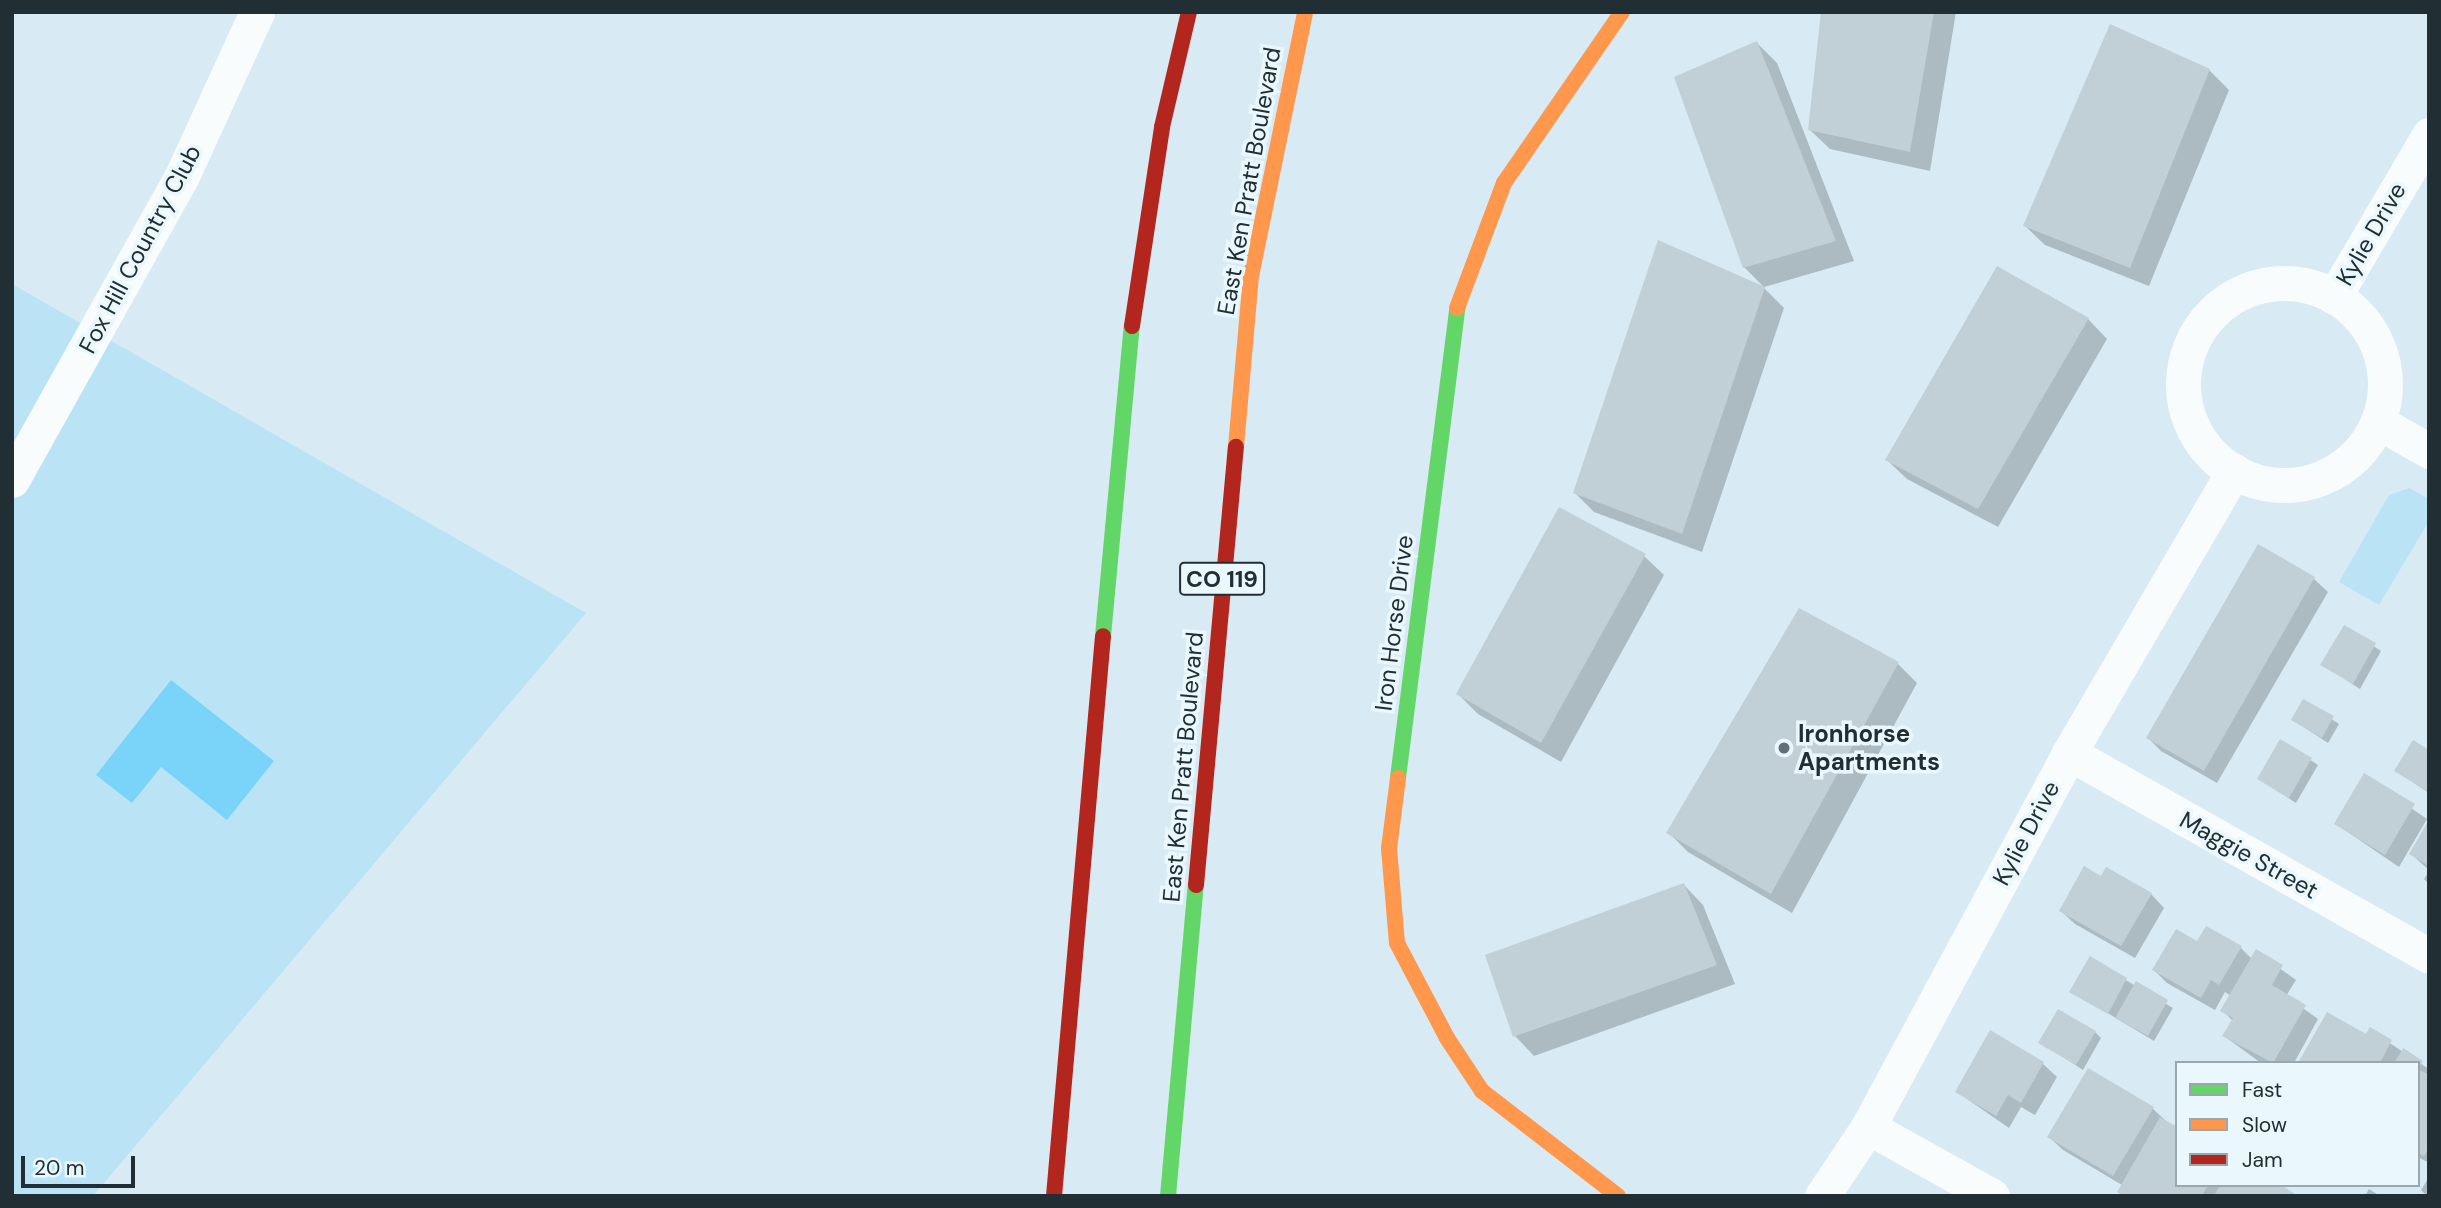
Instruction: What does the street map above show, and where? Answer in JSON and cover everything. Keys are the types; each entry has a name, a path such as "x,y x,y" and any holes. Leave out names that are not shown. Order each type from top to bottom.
{"main road":[{"path":"1054,1196 1129,345 1162,127 1189,12"},
{"name":"East Ken Pratt Boulevard","path":"1168,1196 1251,276 1305,12"},
{"name":"Iron Horse Drive","path":"1618,1196 1482,1091 1447,1038 1397,943 1389,848 1457,310 1504,183 1622,12"}],"street":[{"name":"Fox Hill Country Club","path":"12,480 181,178 257,12"},
{"name":"Kylie Drive","path":"2334,297 2429,135"},
{"path":"2283,283 2318,288 2334,297 2368,327 2382,359 2385,394 2378,422 2353,458 2323,478 2289,486 2254,482 2223,466 2195,434 2184,401 2184,366 2197,333 2218,307 2248,289 2283,283"},
{"path":"2378,422 2429,451"},
{"name":"Kylie Drive","path":"1822,1196 1868,1127 2069,753 2234,471"},
{"name":"Maggie Street","path":"2069,753 2429,956"},
{"path":"1868,1127 1992,1196"}],"shaded area":[{"path":"12,284 586,613 93,1196 12,1196"},
{"path":"2409,488 2429,499 2429,521 2379,605 2339,582 2389,495"}],"water":[{"path":"171,680 274,761 227,820 161,767 132,803 96,775"}],"building":[{"path":"1821,12 1934,12 1910,152 1808,130"},
{"path":"2110,24 2210,69 2130,268 2023,226"},
{"path":"1757,41 1836,241 1743,268 1674,77"},
{"path":"1658,240 1765,287 1682,534 1573,493"},
{"path":"1997,266 2089,318 1978,509 1885,460"},
{"path":"1559,507 1646,554 1541,743 1456,694"},
{"path":"2258,544 2315,577 2204,771 2146,738"},
{"name":"Ironhorse Apartments","path":"1799,608 1899,662 1771,894 1666,833"},
{"path":"2344,625 2376,643 2353,684 2320,665"},
{"path":"2303,699 2334,716 2322,738 2291,720"},
{"path":"2280,739 2312,758 2289,798 2257,779"},
{"path":"2413,740 2429,750 2429,792 2394,771"},
{"path":"2364,773 2415,804 2385,855 2334,824"},
{"path":"2429,820 2429,866 2409,854"},
{"path":"2084,866 2101,876 2106,867 2152,893 2121,946 2059,911"},
{"path":"1684,883 1717,965 1513,1037 1485,955"},
{"path":"2206,926 2242,946 2219,985 2211,980 2201,998 2152,970 2176,929 2197,941"},
{"path":"2256,949 2283,965 2272,985 2306,1005 2274,1061 2269,1061 2222,1036 2233,1018 2220,1011"},
{"path":"2090,956 2127,978 2108,1014 2069,992"},
{"path":"2136,981 2168,1000 2148,1036 2115,1018"},
{"path":"2058,1009 2096,1031 2076,1065 2038,1043"},
{"path":"2327,1012 2366,1034 2370,1027 2392,1040 2381,1061 2299,1061"},
{"path":"1990,1030 2044,1062 2021,1103 2008,1095 1996,1116 1955,1092"},
{"path":"2403,1048 2423,1061 2420,1066 2420,1061 2395,1061"},
{"path":"2088,1068 2154,1107 2113,1176 2047,1137"},
{"path":"2420,1070 2429,1075 2429,1147 2424,1156 2420,1154"},
{"path":"2160,1117 2175,1126 2175,1187 2207,1187 2202,1196 2124,1196 2117,1192"},
{"path":"2219,1187 2284,1187 2298,1196 2214,1196"}],"traffic: fast":[{"path":"1398,778 1457,308"},
{"path":"1103,636 1132,326"},
{"path":"1168,1196 1196,885"}],"traffic: slow":[{"path":"1236,447 1251,276 1305,12"},
{"path":"1457,308 1504,183 1622,12"},
{"path":"1398,778 1389,848 1397,943 1447,1038 1482,1091 1618,1196"}],"traffic: jam":[{"path":"1132,326 1162,127 1189,12"},
{"path":"1196,885 1236,447"},
{"path":"1054,1196 1103,636"}],"place":[{"name":"Ironhorse Apartments","path":"1784,748"}]}
